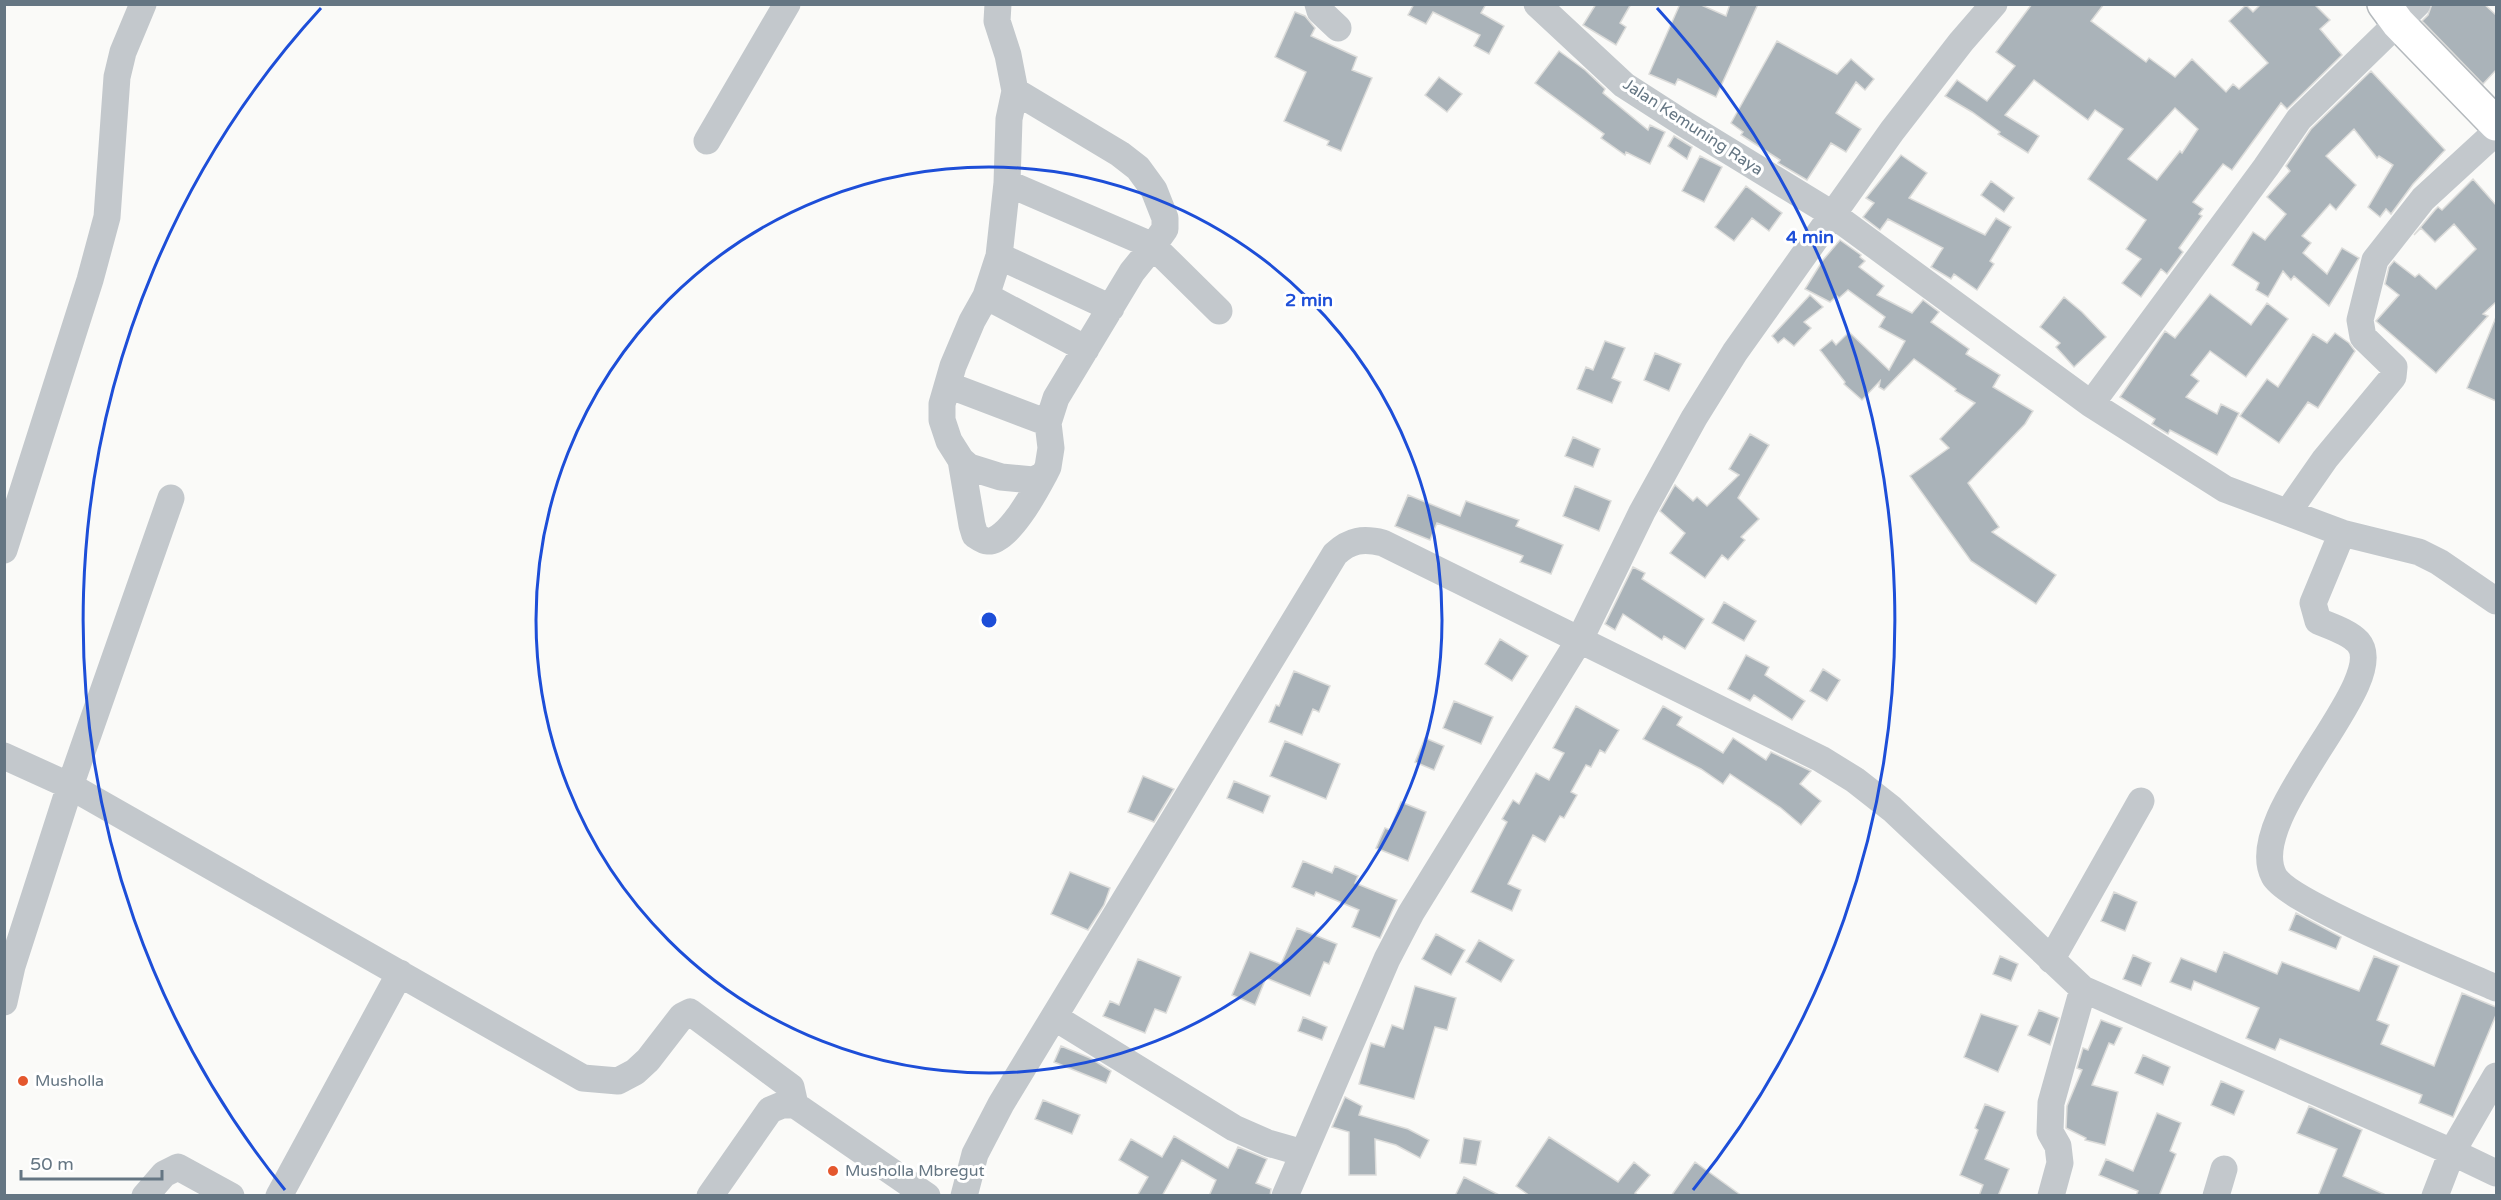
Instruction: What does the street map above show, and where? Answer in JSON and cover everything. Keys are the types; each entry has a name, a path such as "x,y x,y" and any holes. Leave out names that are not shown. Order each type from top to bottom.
{"highway":[{"path":"2400,11 2496,124"}],"street":[{"path":"4,550 90,280 107,217 117,77 123,52 143,4"},
{"path":"706,141 787,4"},
{"path":"1318,4 1320,11 1338,28"},
{"name":"Jalan Kemuning Raya","path":"1537,4 1624,85 1832,214 2091,404 2225,489 2342,533 2419,552 2439,562 2496,601"},
{"path":"1285,1196 1387,959 1411,913 1580,639 1642,512 1694,418 1735,352 1832,214 1961,42 1994,4"},
{"path":"2091,404 2299,119 2400,11"},
{"path":"998,13 1015,91 1009,119 1007,183 999,256 986,296 972,321 953,366 942,404 942,420 949,441 961,460 969,467 1001,477 1033,480 1044,475"},
{"path":"961,460 975,535 988,541 994,540 1010,526 1031,500 1048,467 1051,448 1048,423 1056,398 1132,272 1165,229 1165,218 1154,190 1138,168 1120,154 1015,91"},
{"path":"2288,512 2325,459 2393,377 2394,367 2363,336 2360,330 2360,320 2375,260 2423,199 2496,132"},
{"path":"1007,183 1153,246 1219,310"},
{"path":"999,256 1111,308"},
{"path":"986,296 1086,349"},
{"path":"948,385 1048,423"},
{"path":"4,1002 8,965 171,498"},
{"path":"2342,533 2313,603 2318,621 2358,642 2363,651 2361,669 2341,713 2310,765 2296,782 2272,839 2272,869 2275,878 2289,890 2344,920 2496,988"},
{"path":"964,1196 975,1154 996,1114 1335,554 1344,546 1355,541 1370,540 1383,543 1580,639 1821,759 1855,780 1892,809 2084,989 2496,1173"},
{"path":"4,756 70,786 583,1078 618,1081 634,1072 648,1060 682,1016 690,1012 791,1088 795,1105"},
{"path":"2051,960 2141,801"},
{"path":"279,1196 400,973"},
{"path":"2051,1196 2060,1163 2058,1146 2050,1132 2048,1119 2084,989"},
{"path":"1054,1017 1234,1128 1268,1143 1303,1153"},
{"path":"2435,1196 2452,1152 2496,1076"},
{"path":"710,1196 770,1110 782,1105 795,1105 927,1196"},
{"path":"145,1196 164,1174 178,1167 231,1196"},
{"path":"2216,1196 2224,1169"}],"building":[{"path":"1414,4 1486,4 1481,13 1504,26 1489,54 1474,46 1480,35 1433,12 1426,24 1408,15"},
{"path":"1596,4 1631,4 1620,23 1626,27 1616,45 1583,25"},
{"path":"1680,4 1699,4 1726,16 1730,4 1758,4 1716,97 1678,79 1675,85 1649,74"},
{"path":"2032,4 2104,4 2091,21 2146,62 2149,58 2175,77 2192,59 2226,92 2233,84 2239,89 2268,63 2229,21 2246,5 2253,12 2261,4 2314,4 2330,20 2320,29 2342,55 2287,109 2281,103 2232,170 2223,164 2193,202 2203,209 2199,214 2202,216 2179,248 2183,252 2167,274 2161,269 2141,297 2122,283 2141,259 2126,249 2146,220 2088,179 2123,129 2095,110 2088,120 2034,80 2005,115 2039,136 2028,153 1998,134 2000,132 1972,112 1945,96 1957,80 1987,101 2015,66 1996,52","holes":["2175,108 2198,129 2182,153 2180,151 2157,180 2128,159"]},
{"path":"2432,4 2484,4 2496,15 2496,70 2483,84 2422,21 2428,15"},
{"path":"1295,12 1305,16 1315,28 1311,36 1357,57 1352,70 1372,78 1341,151 1327,145 1329,141 1284,121 1306,72 1275,57"},
{"path":"1777,41 1837,74 1851,59 1874,79 1865,90 1856,82 1836,113 1861,129 1846,152 1831,143 1807,180 1778,163 1780,160 1741,135 1743,132 1731,123"},
{"path":"1559,51 1585,70 1605,89 1603,93 1648,130 1650,125 1665,132 1650,164 1626,152 1625,155 1601,138 1604,134 1535,83"},
{"path":"2371,71 2445,150 2413,184 2391,214 2386,209 2380,217 2368,207 2393,165 2379,156 2377,158 2354,129 2326,156 2356,185 2336,210 2330,204 2302,236 2311,243 2303,253 2327,274 2342,248 2359,258 2329,306 2294,276 2291,280 2283,271 2268,297 2256,290 2259,283 2232,265 2253,232 2265,240 2286,214 2267,197 2290,171 2286,166 2311,129"},
{"path":"1439,77 1462,94 1447,112 1425,95"},
{"path":"1674,136 1692,147 1687,159 1668,146"},
{"path":"1901,155 1927,173 1909,198 1985,235 1996,218 2011,227 1990,261 1994,264 1977,290 1954,274 1951,279 1931,267 1943,248 1888,219 1880,230 1863,217 1874,203 1866,198"},
{"path":"1700,156 1722,167 1704,202 1682,191"},
{"path":"2473,179 2496,205 2496,302 2483,314 2488,316 2436,373 2376,321 2399,295 2385,284 2389,267 2394,261 2415,277 2419,274 2436,289 2476,249 2454,224 2435,242 2421,228 2414,235 2438,207 2442,210"},
{"path":"1991,181 2014,198 2004,212 1981,195"},
{"path":"1746,186 1782,213 1769,231 1752,218 1734,241 1715,227"},
{"path":"1840,240 1861,255 1860,257 1865,261 1859,267 1884,286 1877,295 1912,313 1923,300 1939,312 1931,322 1969,349 1966,354 2000,375 1993,387 2033,411 2025,424 1968,483 1999,527 1992,532 2056,575 2036,604 1971,561 1910,476 1949,448 1940,439 1975,403 1955,391 1956,389 1914,359 1884,390 1879,387 1880,381 1862,400 1844,384 1845,382 1820,350 1832,340 1836,345 1849,332 1889,370 1905,341 1879,327 1885,317 1848,290 1830,302 1805,289 1823,260"},
{"path":"2210,294 2251,325 2267,303 2288,319 2246,377 2210,351 2191,375 2199,381 2186,397 2217,414 2221,404 2239,413 2217,455 2170,430 2168,434 2152,424 2155,419 2120,397 2165,331 2175,338"},
{"path":"1810,295 1823,307 1804,322 1811,328 1794,346 1784,338 1778,343 1772,336"},
{"path":"2064,297 2106,337 2074,367 2056,347 2060,343 2040,327"},
{"path":"2496,317 2496,401 2467,388"},
{"path":"2335,333 2349,343 2355,351 2318,408 2308,402 2279,443 2240,416 2267,379 2278,387 2313,334 2327,343"},
{"path":"1605,341 1625,348 1612,378 1621,382 1612,403 1577,389 1586,367 1593,370"},
{"path":"1655,353 1681,364 1669,391 1644,380"},
{"path":"1750,434 1769,445 1738,498 1759,519 1741,537 1745,540 1728,560 1722,555 1705,578 1670,553 1685,533 1660,511 1675,485 1693,501 1697,497 1707,506 1739,475 1729,469"},
{"path":"1573,437 1600,449 1593,467 1565,456"},
{"path":"1575,486 1611,501 1599,531 1563,516"},
{"path":"1408,495 1460,516 1466,501 1519,520 1516,526 1563,545 1551,574 1520,562 1523,556 1437,523 1430,540 1395,526"},
{"path":"1633,567 1645,573 1642,579 1704,619 1685,649 1664,636 1662,640 1623,614 1615,630 1605,624"},
{"path":"1724,602 1756,621 1744,641 1712,623"},
{"path":"1500,639 1528,656 1512,681 1485,664"},
{"path":"1746,655 1769,667 1765,675 1805,701 1792,720 1754,695 1750,701 1728,689"},
{"path":"1823,669 1840,680 1827,701 1810,691"},
{"path":"1294,671 1330,686 1319,712 1313,709 1302,735 1269,722 1276,705 1279,706"},
{"path":"1454,701 1493,717 1481,744 1443,728"},
{"path":"1576,706 1619,730 1605,753 1600,750 1591,767 1586,765 1571,792 1577,795 1564,818 1560,816 1545,842 1533,835 1508,884 1521,890 1512,911 1471,892 1507,822 1502,819 1513,800 1519,804 1536,773 1549,780 1564,753 1553,748"},
{"path":"1663,706 1682,717 1677,725 1723,753 1733,738 1766,760 1771,752 1811,771 1800,784 1821,801 1801,825 1781,808 1730,774 1723,784 1701,769 1643,739"},
{"path":"1425,738 1444,746 1434,770 1415,762"},
{"path":"1285,741 1340,764 1326,799 1270,776"},
{"path":"1143,776 1174,789 1154,822 1128,812"},
{"path":"1234,781 1270,796 1263,813 1227,798"},
{"path":"1401,802 1426,812 1408,861 1376,848 1385,828 1390,830"},
{"path":"1303,861 1332,873 1335,866 1358,876 1355,883 1397,900 1380,938 1352,927 1359,910 1316,892 1314,896 1292,887"},
{"path":"1070,872 1110,888 1104,905 1088,930 1051,914"},
{"path":"2114,892 2137,902 2125,931 2101,921"},
{"path":"2296,913 2341,937 2336,949 2289,930"},
{"path":"1297,928 1337,944 1329,964 1324,962 1310,996 1266,978 1255,1005 1232,995 1250,952 1281,964"},
{"path":"1436,934 1465,950 1451,975 1422,959"},
{"path":"1479,940 1514,960 1501,982 1466,962"},
{"path":"2224,952 2277,974 2282,962 2359,991 2374,956 2399,966 2377,1020 2389,1025 2381,1044 2434,1066 2462,993 2496,1007 2496,1015 2453,1117 2419,1103 2422,1095 2280,1039 2275,1050 2246,1038 2259,1008 2194,981 2191,990 2170,982 2181,958 2216,972"},
{"path":"2133,955 2151,963 2141,986 2123,979"},
{"path":"2000,956 2018,964 2011,981 1993,974"},
{"path":"1138,959 1181,977 1166,1013 1155,1009 1145,1033 1103,1016 1110,1001 1119,1005"},
{"path":"1415,986 1456,998 1447,1030 1435,1027 1414,1099 1359,1084 1371,1043 1384,1047 1392,1025 1403,1029"},
{"path":"2039,1010 2059,1018 2050,1045 2028,1035"},
{"path":"1981,1014 2018,1026 1998,1072 1964,1057"},
{"path":"1303,1017 1327,1027 1322,1040 1298,1031"},
{"path":"2101,1020 2122,1028 2114,1045 2109,1043 2092,1085 2118,1092 2105,1145 2085,1140 2086,1138 2066,1128 2067,1106 2082,1070 2077,1068 2083,1048 2088,1050"},
{"path":"1061,1046 1090,1058 1111,1071 1106,1083 1054,1062"},
{"path":"2143,1055 2170,1067 2163,1085 2135,1073"},
{"path":"2221,1081 2244,1091 2234,1115 2211,1105"},
{"path":"1345,1097 1362,1106 1359,1115 1408,1129 1429,1140 1420,1158 1396,1145 1375,1139 1376,1175 1349,1175 1349,1132 1332,1127"},
{"path":"1043,1100 1080,1115 1072,1134 1035,1119"},
{"path":"1985,1104 2005,1112 1985,1159 2009,1169 1998,1196 1979,1196 1983,1185 1960,1175 1978,1130 1975,1128"},
{"path":"2309,1106 2362,1130 2343,1176 2388,1196 2318,1196 2337,1149 2297,1133"},
{"path":"2157,1113 2181,1123 2170,1151 2176,1154 2159,1196 2136,1196 2138,1191 2099,1175 2106,1159 2133,1171"},
{"path":"1174,1136 1228,1168 1238,1147 1267,1159 1256,1183 1271,1189 1270,1196 1209,1196 1216,1180 1182,1160 1162,1196 1137,1196 1148,1177 1119,1160 1131,1139 1162,1157"},
{"path":"1549,1137 1618,1182 1634,1162 1650,1175 1635,1193 1639,1196 1530,1196 1516,1186"},
{"path":"1464,1138 1481,1141 1476,1165 1460,1163"},
{"path":"1695,1162 1742,1196 1671,1196"},
{"path":"1464,1177 1501,1196 1455,1196"}],"place":[{"name":"Musholla","path":"23,1081"},
{"name":"Musholla Mbregut","path":"833,1171"}]}
